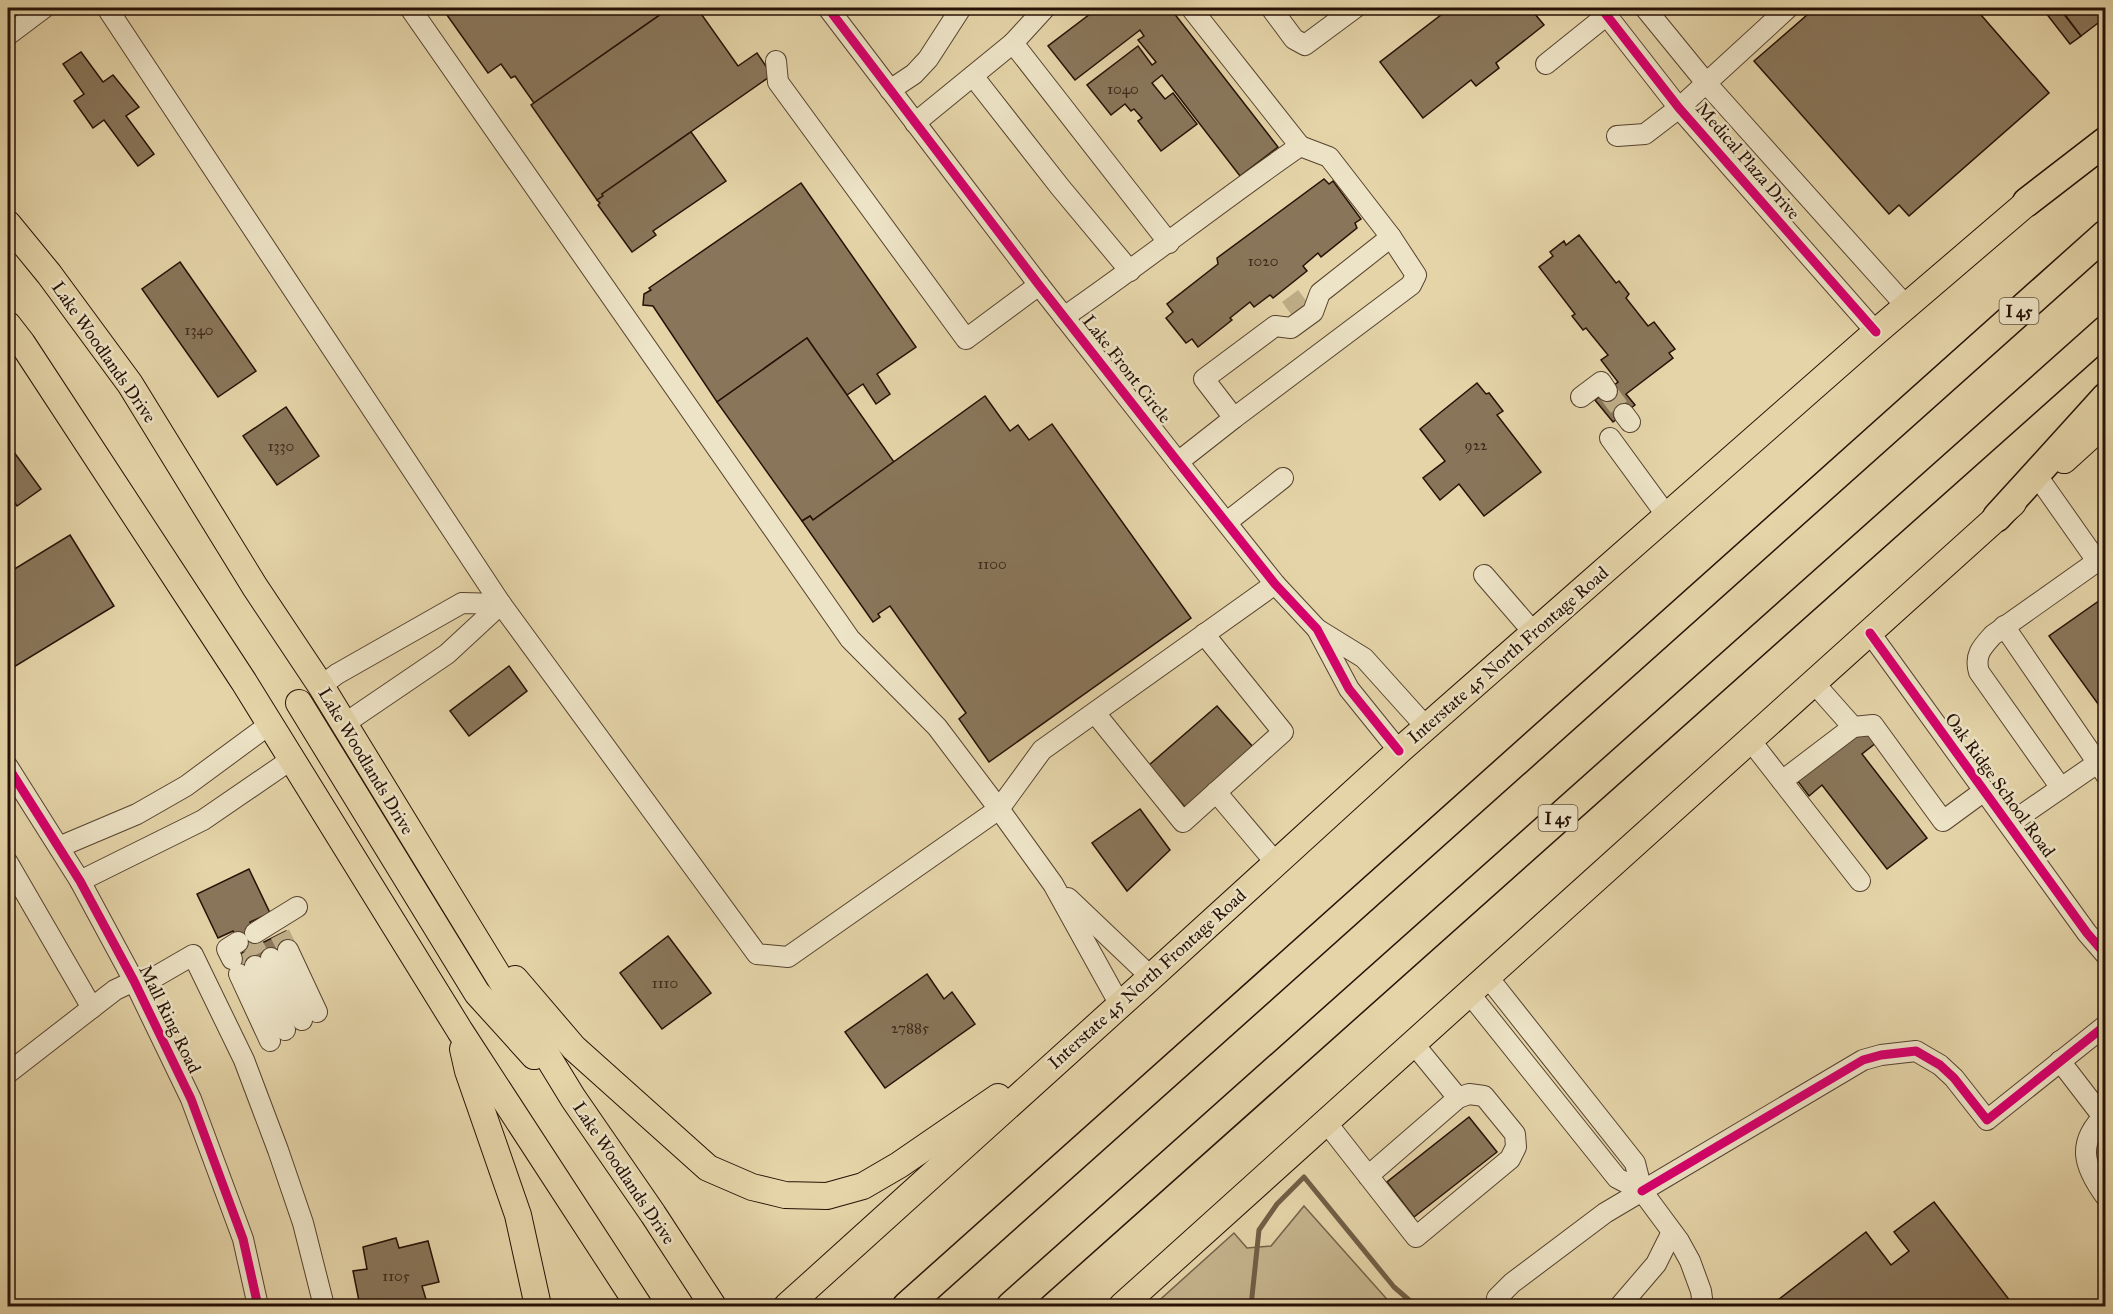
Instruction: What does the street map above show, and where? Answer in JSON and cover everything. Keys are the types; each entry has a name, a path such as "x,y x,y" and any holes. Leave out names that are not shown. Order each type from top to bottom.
{"highway":[{"path":"2027,202 2106,141"},
{"name":"I 45","path":"907,1306 2106,234"},
{"name":"I 45","path":"1011,1306 2106,330"},
{"path":"1996,517 2106,397"}],"main road":[{"name":"Interstate 45 North Frontage Road","path":"787,1306 1399,750 1876,332 2106,135"},
{"name":"Lake Woodlands Drive","path":"8,224 49,274 130,384 255,587 321,686 573,1098 713,1306"},
{"path":"8,325 22,343 270,724 460,1031 639,1306"},
{"path":"1122,1306 1996,517 2106,422"},
{"path":"270,724 321,686"},
{"path":"298,703 477,993 573,1098"},
{"path":"292,759 344,724"},
{"path":"436,876 502,965 574,1048 708,1168 752,1187 785,1195 826,1196 863,1186 899,1166 1079,1040"},
{"path":"460,1031 468,1071 518,1215 538,1306"},
{"path":"1138,1306 1167,1266"}],"street":[{"path":"8,35 44,8"},
{"path":"107,8 501,604 758,954 788,957 999,809 1042,750 1275,584"},
{"path":"410,8 850,639 937,727 1053,884 1120,1005"},
{"name":"Lake Front Circle","path":"828,8 1039,285 1275,584 1317,628 1364,658 1426,727"},
{"path":"890,90 914,74 928,59 961,8"},
{"path":"915,123 1013,43 1045,8"},
{"path":"1178,462 1411,285 1416,275 1329,157 1300,146 1191,8"},
{"path":"1271,8 1294,39 1305,45 1348,10"},
{"name":"Medical Plaza Drive","path":"1645,8 1707,84 1906,306"},
{"path":"1617,136 1644,134 1679,108 1788,8"},
{"path":"1546,64 1604,11"},
{"name":"Medical Plaza Drive","path":"1604,11 1679,108 1876,332"},
{"path":"1013,43 1168,243"},
{"path":"776,61 778,82 966,339 1039,285"},
{"path":"974,76 1060,187 1130,272"},
{"path":"1064,316 1130,272 1300,146"},
{"path":"1275,326 1291,328 1313,312 1314,295 1390,237"},
{"path":"1234,418 1204,379 1275,326 1288,310"},
{"path":"1581,397 1600,382 1607,391"},
{"path":"1610,438 1667,516"},
{"path":"1227,522 1283,478"},
{"path":"2040,480 2102,558 1993,635 1983,646 1976,662 1979,672 2061,788"},
{"path":"1484,574 1534,633"},
{"path":"321,686 338,673 462,603 501,604"},
{"path":"344,724 447,654 501,604"},
{"path":"2004,626 2103,764 2061,788 2009,824"},
{"name":"Lake Front Circle","path":"1317,628 1349,689 1399,750"},
{"name":"Oak Ridge School Road","path":"1870,633 2087,933 2106,955"},
{"path":"1095,713 1183,822 1283,732 1204,634"},
{"path":"1814,683 1853,727"},
{"path":"59,847 137,814 186,786 270,724"},
{"path":"1782,781 1853,727 1873,725 1943,821 1984,790"},
{"path":"1750,740 1860,881"},
{"path":"80,881 203,820 292,759"},
{"name":"Mall Ring Road","path":"8,767 14,793 59,847 80,881 134,981 191,1099 243,1239 258,1306"},
{"path":"1216,792 1275,862"},
{"path":"8,863 92,1008"},
{"path":"1053,884 1151,977"},
{"path":"259,948 297,907"},
{"path":"259,948 294,1026 259,948"},
{"path":"8,1073 115,990 134,981 154,977 193,955 244,1060 278,1150 303,1223 324,1306"},
{"path":"1487,976 1635,1163 1642,1191 1690,1261 1701,1291 1703,1306"},
{"path":"1468,993 1617,1178 1642,1191"},
{"path":"1496,1306 1497,1298 1512,1282 1605,1213 1863,1060 1881,1055 1916,1051 1940,1065 1954,1078 1987,1120 2106,1025"},
{"path":"1413,1043 1458,1098"},
{"path":"2060,1061 2104,1115 2088,1140 2085,1159 2091,1178 2106,1197"},
{"path":"1326,1122 1368,1176 1416,1237 1510,1159 1516,1147 1515,1134 1484,1096 1469,1094 1458,1098 1368,1176"},
{"path":"1620,1306 1656,1264 1672,1232"}],"shaded area":[{"path":"1304,1206 1393,1306 1153,1306 1234,1233 1247,1248 1271,1246"}],"building":[{"path":"442,8 662,8 665,11 534,103 515,76 511,78 501,64 488,73"},
{"path":"670,8 697,8 738,66 757,53 772,75 602,194 603,196 597,200 531,105"},
{"path":"1098,8 1170,8 1278,147 1240,176 1162,75 1152,83 1165,99 1173,93 1197,124 1161,151 1138,121 1142,118 1134,109 1131,111 1125,104 1111,115 1087,85 1138,46 1152,65 1156,62 1138,40 1144,36 1140,30 1075,80 1048,46"},
{"path":"1450,8 1530,8 1544,25 1496,63 1499,68 1476,86 1471,80 1423,118 1380,62"},
{"path":"1815,8 1975,8 2049,93 1909,216 1899,205 1889,214 1754,61"},
{"path":"2042,8 2059,8 2081,36 2070,44"},
{"path":"2060,8 2106,8 2106,17 2081,36"},
{"path":"81,52 103,82 113,75 139,107 126,116 154,154 138,166 104,120 93,128 74,101 84,94 63,64"},
{"path":"691,132 726,181 653,231 656,235 632,252 598,205 600,203 597,200 603,196 602,194"},
{"path":"1324,179 1329,184 1333,181 1361,219 1355,223 1357,228 1321,257 1318,253 1303,266 1307,271 1273,298 1270,295 1254,307 1250,302 1230,318 1232,320 1198,347 1192,339 1186,343 1166,318 1173,312 1167,304 1218,264 1217,258"},
{"path":"801,183 916,347 877,374 890,394 876,404 863,384 847,395 807,338 717,402 653,306 643,305 644,294 651,290 649,288"},
{"path":"1579,235 1616,283 1619,281 1629,294 1626,298 1648,326 1654,322 1675,349 1669,353 1673,358 1626,394 1635,405 1613,422 1595,400 1618,382 1601,360 1608,355 1586,328 1583,330 1572,316 1575,314 1539,267 1553,256 1550,252 1564,241 1566,245"},
{"path":"180,262 256,371 218,397 142,289"},
{"path":"807,338 894,462 813,520 810,516 802,521 717,402"},
{"path":"1477,383 1486,394 1489,393 1503,411 1497,415 1541,472 1484,516 1459,484 1440,500 1423,478 1445,461 1420,429"},
{"path":"985,396 1010,431 1018,425 1029,440 1052,424 1191,618 989,762 959,719 966,713 890,606 878,614 880,617 873,622 802,521 810,516 813,520"},
{"path":"286,407 319,456 277,485 243,436"},
{"path":"8,444 41,489 17,506 8,493"},
{"path":"70,535 114,606 9,670 8,573"},
{"path":"2106,596 2106,715 2049,636"},
{"path":"509,666 527,691 469,736 450,711"},
{"path":"1217,706 1253,747 1185,807 1149,765"},
{"path":"1864,728 1876,743 1862,754 1927,838 1887,869 1822,785 1809,796 1797,780"},
{"path":"1140,809 1170,850 1127,891 1092,843"},
{"path":"249,869 270,913 250,922 260,944 286,931 294,947 234,976 227,961 243,953 233,931 218,938 197,894"},
{"path":"668,936 711,993 662,1029 620,973"},
{"path":"927,974 944,999 952,992 975,1024 885,1088 845,1032"},
{"path":"1469,1117 1497,1152 1414,1217 1387,1182"},
{"path":"1934,1202 2014,1306 1770,1306 1866,1232 1891,1265 1909,1251 1894,1232"},
{"path":"396,1238 399,1248 428,1241 439,1282 422,1286 428,1306 360,1306 353,1271 367,1269 363,1247"}],"waterway":[{"path":"1251,1306 1259,1230 1277,1204 1304,1177 1394,1287 1416,1306"}],"tunnel":[{"path":"1288,310 1307,296"},
{"path":"1607,391 1624,414"},
{"path":"280,934 288,950"},
{"path":"249,936 262,962"},
{"path":"240,955 248,969"}],"cycle path":[{"path":"828,8 1039,285 1178,462 1275,584 1317,629 1349,689 1399,751"},
{"path":"1601,8 1679,108 1876,332"},
{"path":"1870,633 2087,933 2106,955"},
{"path":"8,767 80,881 134,981 191,1099 243,1239 258,1306"},
{"path":"1642,1191 1863,1060 1881,1055 1916,1051 1940,1065 1954,1078 1987,1120 2106,1025"}]}
